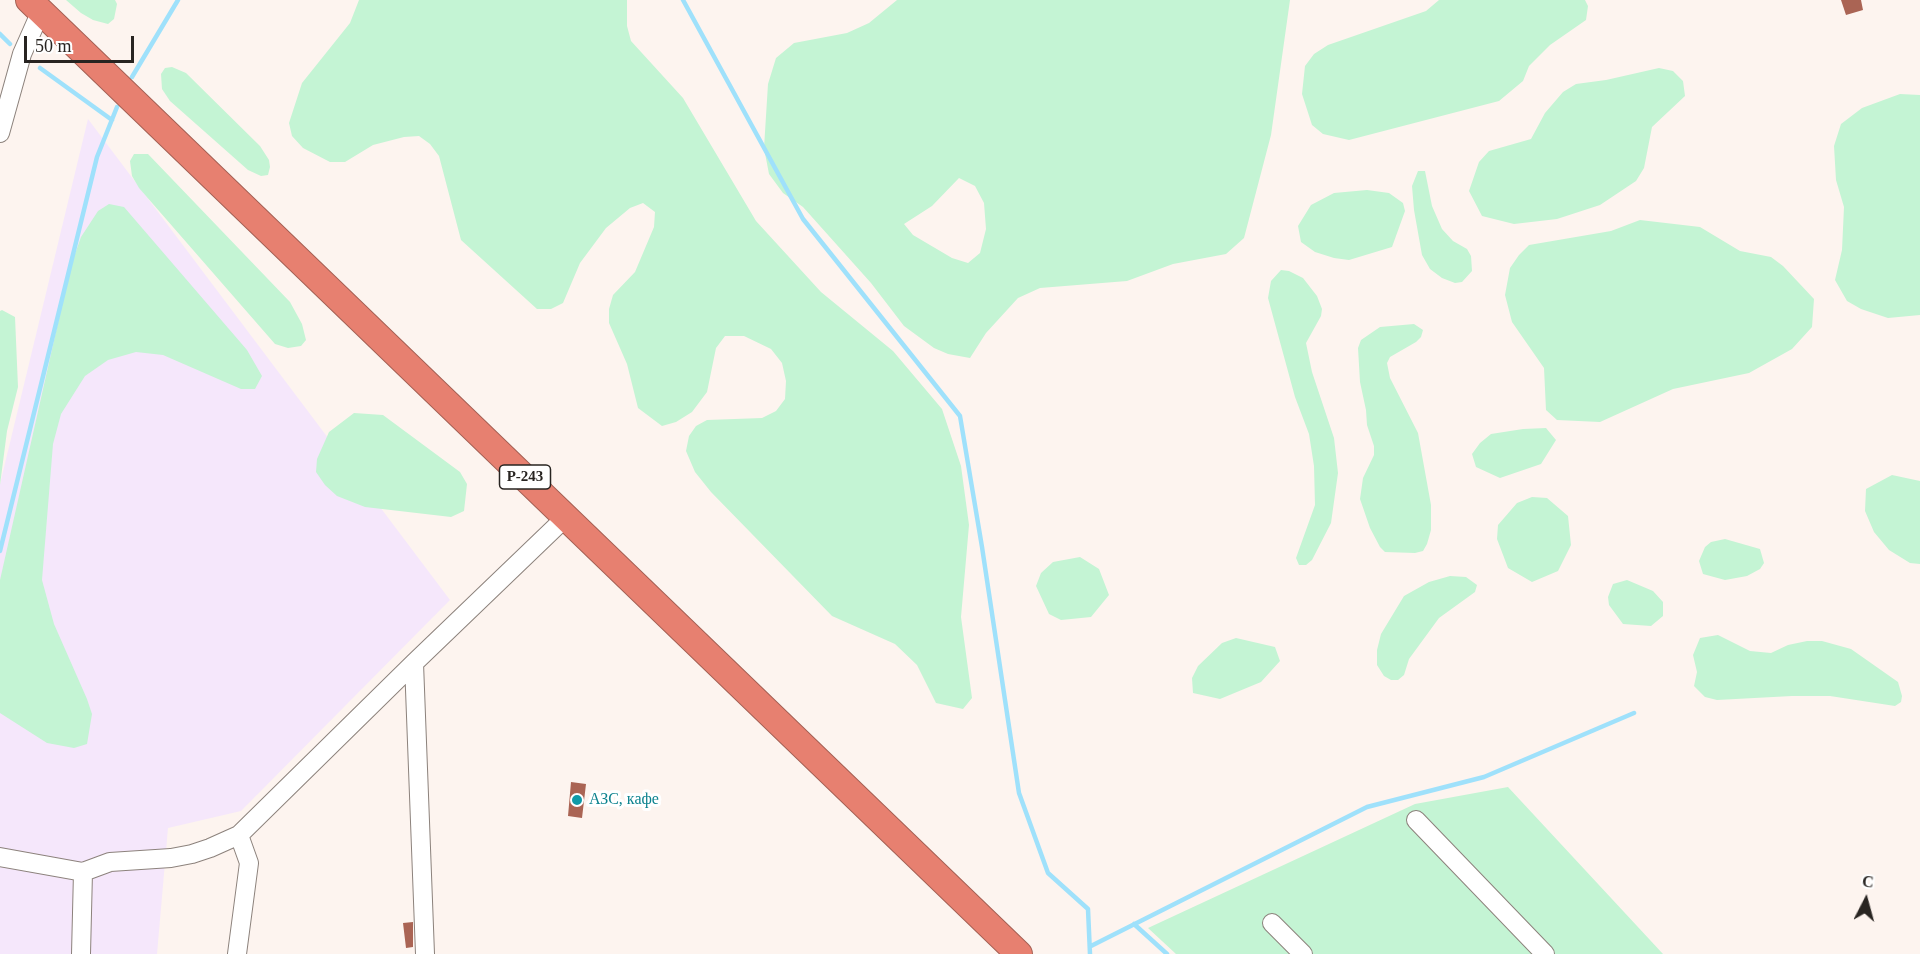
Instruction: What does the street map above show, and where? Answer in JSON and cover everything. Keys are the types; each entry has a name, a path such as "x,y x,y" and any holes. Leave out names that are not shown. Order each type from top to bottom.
{"highway":[{"name":"Р-243","path":"35,6 1019,954"}],"lane":[{"path":"0,133 35,6"},
{"path":"0,857 83,872 110,861 171,858 192,854 239,835 566,516"},
{"path":"414,663 425,954"},
{"path":"1416,820 1545,954"},
{"path":"237,954 249,863 239,835"},
{"path":"81,954 83,872"},
{"path":"1272,923 1303,954"}],"shaded area":[{"path":"88,119 450,600 241,811 168,828 157,954 0,954 0,484"}],"green space":[{"path":"66,0 115,0 117,4 114,19 108,24 93,20"},
{"path":"359,0 627,0 627,26 631,41 683,98 756,221 821,292 893,351 942,409 961,466 969,525 961,617 972,698 963,709 936,703 917,665 895,644 832,616 711,492 695,472 686,451 689,436 696,426 707,420 762,418 776,411 785,399 786,381 782,363 771,349 744,336 725,336 716,348 707,392 692,412 676,422 662,426 638,408 627,364 609,323 609,309 613,295 635,272 654,227 655,212 643,203 630,208 606,228 580,263 563,303 551,309 537,309 461,240 439,156 430,144 419,136 404,137 373,145 345,162 330,162 303,148 292,136 289,123 302,83 350,23"},
{"path":"897,0 1290,0 1271,135 1244,238 1226,254 1173,264 1127,281 1040,288 1018,298 986,333 970,358 948,354 934,348 904,326 871,283 803,207 783,193 769,174 764,148 768,84 776,58 794,43 847,33 869,23","holes":["959,178 975,186 984,203 986,229 980,253 968,263 952,258 913,235 904,224 932,206"]},
{"path":"1439,0 1585,0 1588,6 1586,20 1550,45 1529,66 1523,81 1499,101 1349,140 1323,134 1312,125 1302,94 1305,66 1314,54 1328,45 1426,11"},
{"path":"172,67 186,73 260,146 269,160 268,175 261,176 248,170 170,101 162,89 161,74 165,68"},
{"path":"1659,68 1673,71 1683,81 1685,96 1652,127 1644,168 1636,181 1600,205 1557,219 1514,224 1482,216 1469,191 1479,162 1489,151 1531,139 1545,113 1563,92 1576,84"},
{"path":"1900,94 1920,95 1920,315 1888,318 1861,309 1847,301 1835,280 1842,250 1844,207 1836,180 1834,146 1841,124 1862,108"},
{"path":"134,154 148,154 290,302 302,324 306,340 301,346 288,348 275,344 139,188 132,176 130,161"},
{"path":"1418,171 1425,171 1432,206 1442,229 1453,241 1467,249 1471,256 1472,271 1462,282 1455,283 1442,278 1430,269 1422,255 1412,186"},
{"path":"1367,190 1389,193 1403,203 1405,211 1392,247 1349,260 1315,252 1301,242 1298,226 1311,205 1334,193"},
{"path":"109,204 124,207 247,350 262,376 255,389 241,389 163,355 136,352 108,360 85,376 61,414 53,444 42,580 54,624 92,714 87,744 74,748 47,743 0,713 0,580 71,265 81,237 98,211"},
{"path":"1640,220 1700,227 1740,251 1771,257 1783,266 1814,299 1812,327 1792,349 1749,373 1673,389 1600,422 1557,420 1546,410 1544,368 1512,322 1505,295 1510,268 1529,245 1611,231"},
{"path":"1281,270 1303,278 1317,296 1322,309 1321,316 1306,343 1312,372 1334,438 1338,473 1331,523 1312,560 1306,565 1299,565 1296,558 1315,505 1314,466 1309,434 1295,397 1268,298 1271,281"},
{"path":"0,311 15,317 18,387 7,431 0,485"},
{"path":"1414,324 1423,330 1421,337 1390,357 1387,363 1390,378 1418,433 1431,505 1431,530 1423,551 1385,552 1370,528 1360,499 1363,478 1374,455 1374,446 1367,425 1360,382 1358,348 1361,340 1380,327"},
{"path":"354,413 383,415 460,472 467,484 464,511 451,517 365,507 337,496 316,472 317,459 329,432"},
{"path":"1546,428 1556,440 1541,464 1500,478 1476,467 1472,454 1491,434"},
{"path":"1892,475 1920,481 1920,564 1910,563 1889,550 1874,532 1865,511 1866,489"},
{"path":"1532,497 1547,498 1568,516 1571,545 1558,571 1532,582 1508,568 1497,539 1498,525 1517,503"},
{"path":"1725,539 1760,549 1764,563 1760,569 1747,576 1725,580 1703,574 1699,561 1705,547 1711,542"},
{"path":"1080,557 1099,569 1109,595 1091,617 1061,620 1049,614 1036,586 1041,573 1053,562"},
{"path":"1450,576 1466,577 1477,585 1475,592 1439,618 1409,659 1404,675 1398,680 1391,680 1384,676 1377,665 1377,650 1381,634 1404,596 1429,582"},
{"path":"1627,580 1653,591 1663,602 1663,616 1651,626 1623,624 1609,605 1608,597 1613,584"},
{"path":"1718,635 1750,651 1771,653 1788,645 1807,641 1822,641 1851,649 1898,682 1902,696 1901,702 1895,706 1830,696 1717,700 1705,697 1694,686 1697,672 1693,655 1700,638"},
{"path":"1236,638 1275,647 1280,661 1261,682 1220,699 1193,693 1192,678 1198,666 1222,643"},
{"path":"1508,787 1663,954 1176,954 1148,928 1415,804"}],"building":[{"path":"1841,0 1861,0 1863,10 1846,15"},
{"name":"АЗС, кафе","path":"571,782 586,784 582,818 568,816"},
{"path":"413,922 413,947 406,948 403,923"}],"waterway":[{"path":"132,77 178,0"},
{"path":"683,0 803,219 960,416 1019,793 1048,873 1088,909 1090,954"},
{"path":"0,34 10,44"},
{"path":"40,68 112,120"},
{"path":"0,551 97,157 117,107"},
{"path":"1091,946 1367,807 1484,777 1634,713"},
{"path":"1134,924 1167,954"}],"place":[{"name":"АЗС, кафе","path":"577,800"}]}
